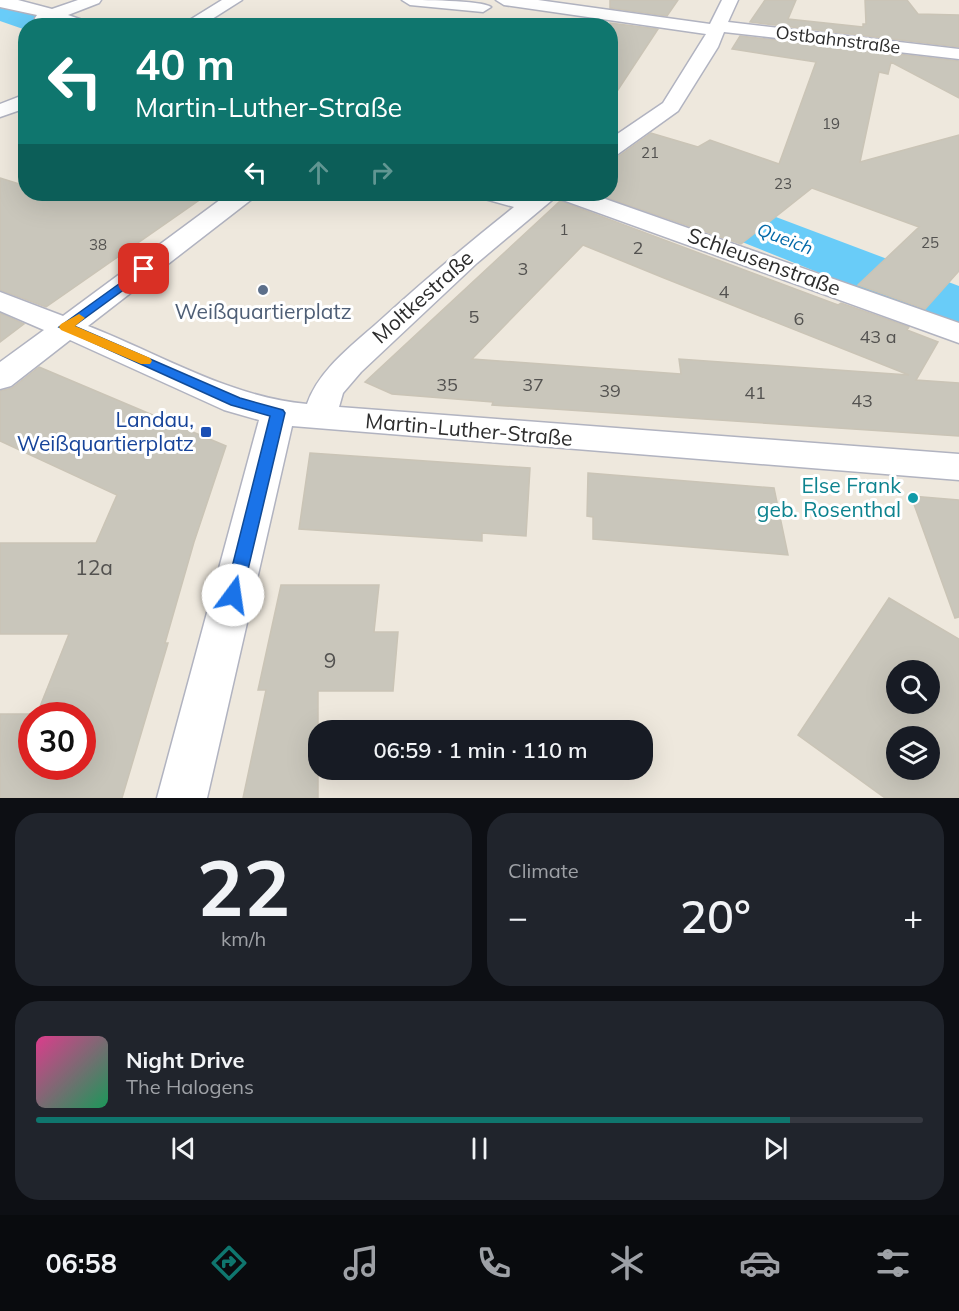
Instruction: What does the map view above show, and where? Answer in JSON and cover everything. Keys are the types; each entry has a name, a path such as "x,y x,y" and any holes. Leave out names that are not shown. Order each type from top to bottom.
{"street":[{"path":"43,18 93,0"},
{"path":"202,18 234,0"},
{"path":"410,0 488,3"},
{"name":"Ostbahnstraße","path":"504,0 717,28 959,54"},
{"path":"618,143 671,107 704,56 730,0"},
{"path":"0,2 23,4 39,18"},
{"path":"468,18 488,3"},
{"path":"0,111 18,103"},
{"path":"0,378 234,201"},
{"name":"Moltkestraße","path":"319,417 328,390 350,365 467,256 536,201"},
{"name":"Schleusenstraße","path":"589,201 959,334"},
{"name":"Martin-Luther-Straße","path":"0,301 236,402 278,413 959,467"},
{"path":"182,798 278,413"}],"building":[{"path":"610,0 678,0 667,16 610,8"},
{"path":"765,0 796,0 788,19 863,27 863,24 866,24 865,0 907,0 918,14 959,15 959,47 750,22"},
{"path":"618,24 658,29 618,90"},
{"path":"740,36 959,61 959,98 891,62 888,74 879,72 860,162 959,135 959,271 925,309 858,285 919,227 812,188 741,244 616,201 618,156 651,133 698,147 710,140 779,164 816,62 732,49"},
{"path":"0,178 18,184 18,201 198,201 46,307 0,290"},
{"path":"560,201 838,305 841,303 909,327 907,330 938,342 916,380 959,383 959,436 492,405 493,402 392,394 365,382","holes":["583,245 909,375 679,359 681,374 472,359"]},
{"path":"0,313 24,324 0,342"},
{"path":"39,367 226,446 194,542 165,643 168,643 122,798 0,798 0,714 18,714 18,780 96,780 96,702 42,702 69,634 0,634 0,543 96,543 117,495 0,441 0,391 12,388"},
{"path":"310,453 530,468 526,536 482,533 482,541 299,529"},
{"path":"588,473 774,488 788,555 593,539 593,517 587,516"},
{"path":"911,496 959,500 959,617 955,618"},
{"path":"281,585 379,585 374,632 398,632 393,691 318,691 318,720 308,720 308,780 318,780 318,798 243,798 266,690 258,690"},
{"path":"889,598 959,639 959,798 885,798 798,735"}],"waterway":[{"name":"Queich","path":"0,11 28,18"},
{"name":"Queich","path":"670,195 959,307"}],"slow traffic":[{"path":"79,318 65,327 145,361"}],"place":[{"name":"Weißquartierplatz","path":"263,290"},
{"name":"Landau, Weißquartierplatz","path":"206,432"},
{"name":"Else Frank geb. Rosenthal","path":"913,498"}],"route":[{"path":"144,269 65,327 236,402 278,413 233,595"}]}
